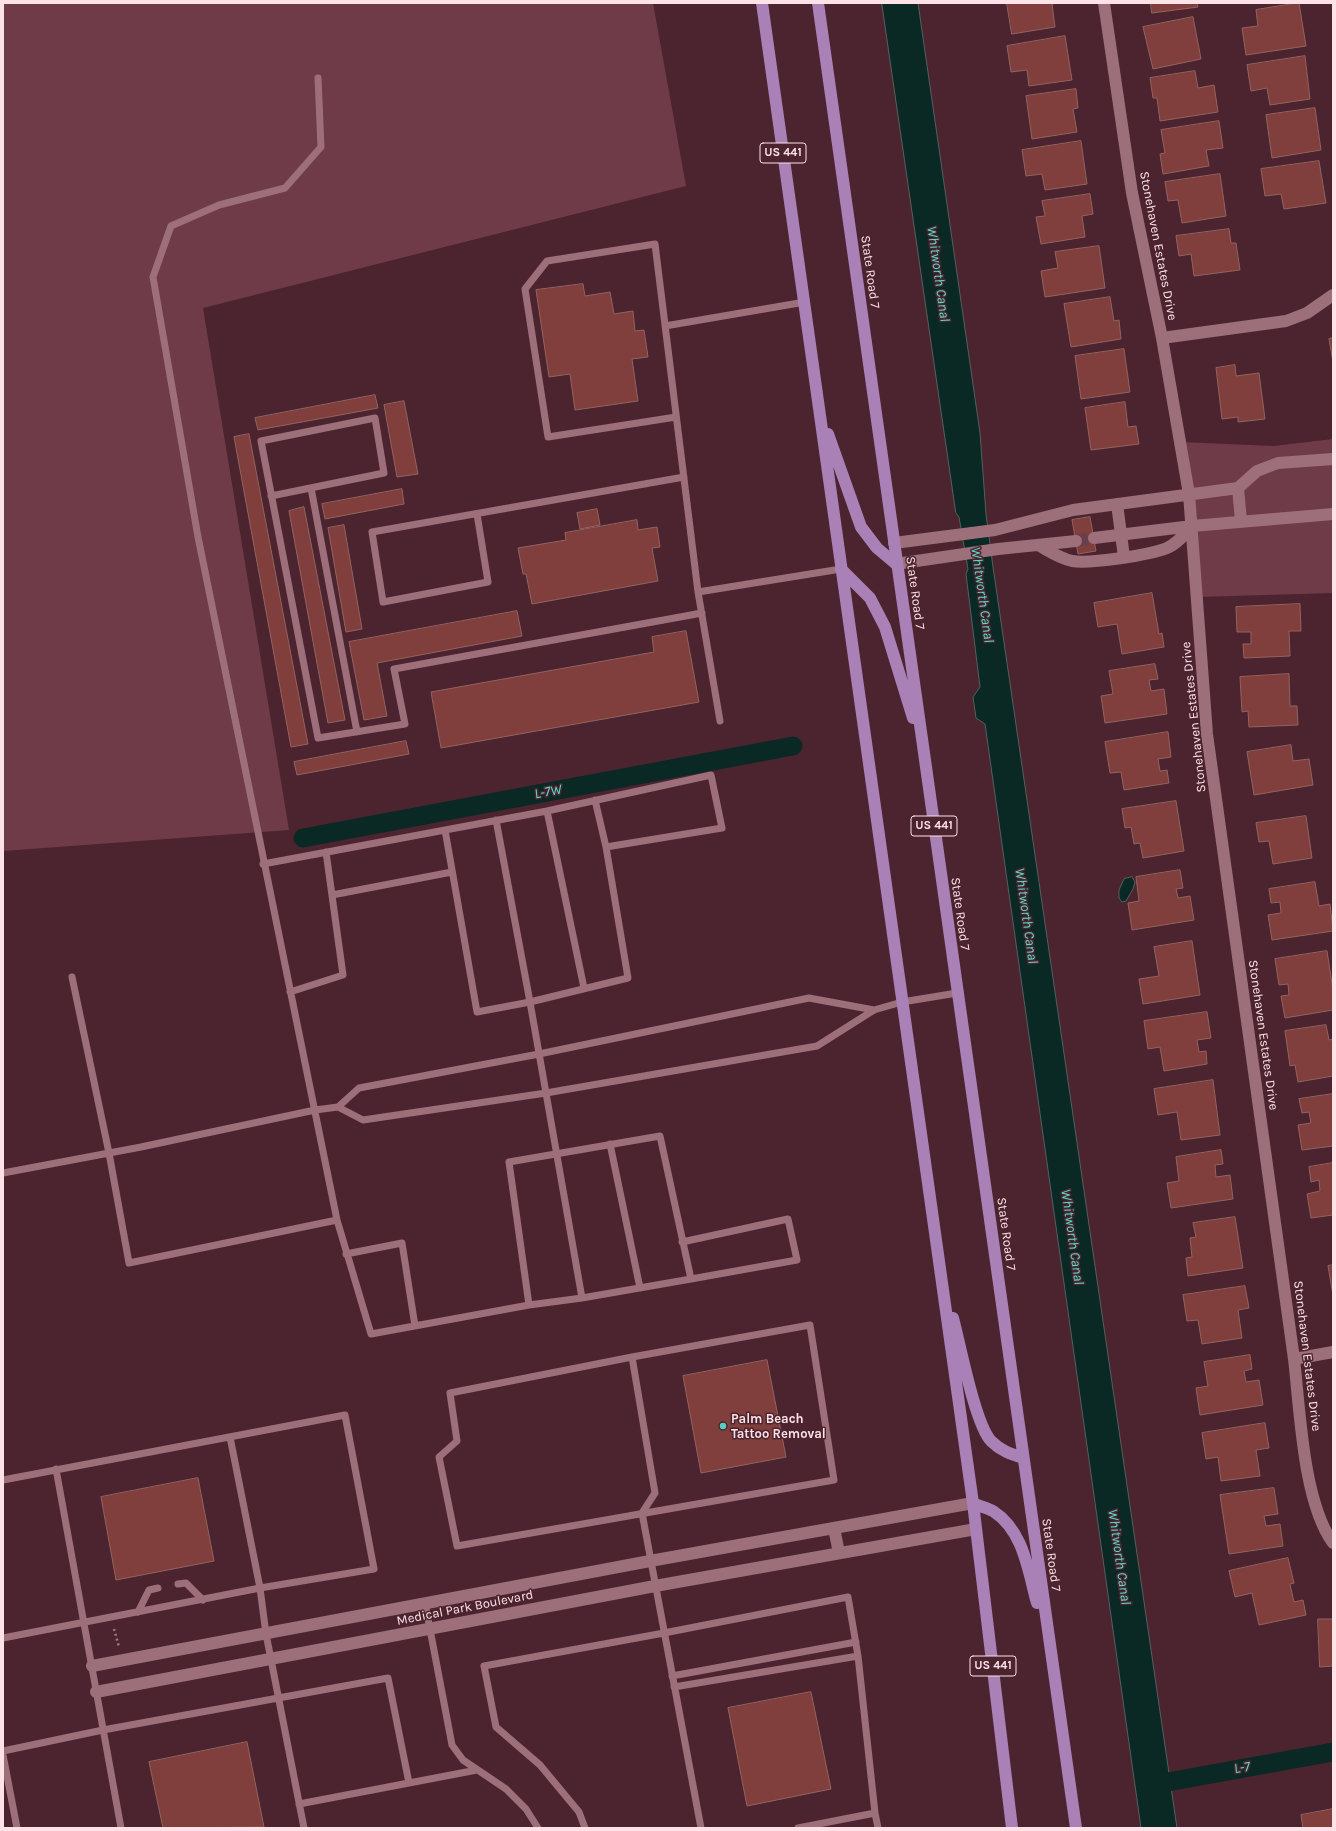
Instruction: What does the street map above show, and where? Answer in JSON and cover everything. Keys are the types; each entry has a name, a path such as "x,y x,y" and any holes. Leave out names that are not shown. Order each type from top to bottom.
{"main road":[{"name":"US 441","path":"762,3 805,302 938,1263 973,1503 1012,1828"},
{"name":"State Road 7","path":"818,3 896,564 1076,1828"},
{"path":"820,411 861,527 877,548 896,564"},
{"path":"841,569 870,598 885,627 924,755"},
{"path":"938,1263 979,1418 990,1440 1005,1453 1023,1458"},
{"path":"973,1503 992,1511 1006,1521 1020,1543 1050,1648"}],"street":[{"name":"Stonehaven Estates Drive","path":"1104,3 1132,193 1162,338 1189,494 1207,734 1294,1359 1305,1449 1312,1494 1326,1534 1333,1543"},
{"path":"1162,338 1286,321 1307,313 1333,295"},
{"path":"894,543 995,530 1073,510 1238,488 1257,471 1278,463 1333,460"},
{"path":"1238,488 1241,521"},
{"path":"1116,504 1124,557"},
{"path":"1094,538 1241,521 1333,514"},
{"path":"1038,545 1059,557 1071,561 1084,562 1124,557 1167,548 1192,526"},
{"path":"896,564 998,549 1076,541"},
{"path":"1294,1359 1333,1352"},
{"name":"Medical Park Boulevard","path":"92,1666 650,1561 973,1503"},
{"path":"834,1528 839,1554"},
{"name":"Medical Park Boulevard","path":"96,1692 655,1586 976,1529"}],"lane":[{"path":"318,78 320,147 285,188 219,205 171,226 153,277 198,537 337,1220 371,1334 529,1304 582,1298 797,1260 788,1219 682,1242"},
{"path":"676,418 548,437 525,289 546,261 655,244 698,592 720,721"},
{"path":"665,326 805,302"},
{"path":"271,496 384,473 375,418 261,441 271,496 318,738 405,724 394,669 702,612"},
{"path":"477,514 488,582 383,602 372,532 684,477"},
{"path":"311,488 357,732"},
{"path":"698,592 841,569"},
{"path":"264,864 546,811 710,775 722,828 606,847"},
{"path":"445,830 477,1012 530,1002 628,978 606,847 595,800"},
{"path":"546,811 584,988"},
{"path":"496,820 530,1002 582,1298"},
{"path":"290,992 344,975 326,852"},
{"path":"332,895 452,872"},
{"path":"72,977 109,1153 129,1263 337,1220"},
{"path":"338,1107 363,1120 546,1093 817,1046 874,1010 902,1002 957,993"},
{"path":"3,1173 109,1153 315,1110 338,1107 359,1088 539,1054 809,998 874,1010"},
{"path":"529,1304 509,1162 660,1136 691,1279"},
{"path":"610,1144 640,1288"},
{"path":"346,1254 402,1243 415,1326"},
{"path":"810,1325 834,1480 456,1546 439,1458 457,1440 450,1393 632,1357 810,1325"},
{"path":"632,1357 655,1493 642,1514 700,1828"},
{"path":"3,1480 345,1415 374,1569 260,1588 3,1638"},
{"path":"230,1437 260,1588 266,1634 304,1828"},
{"path":"56,1469 121,1828"},
{"path":"178,1584 186,1583 203,1600"},
{"path":"138,1612 149,1590 158,1588"},
{"path":"585,1828 580,1812 540,1765 496,1726 484,1666 848,1597 858,1656 875,1813 878,1828"},
{"path":"425,1603 452,1745 463,1760 506,1789 526,1809 538,1828"},
{"path":"672,1676 856,1642"},
{"path":"674,1687 858,1656"},
{"path":"3,1751 103,1730 388,1678 409,1783"},
{"path":"3,1754 17,1828"},
{"path":"299,1804 477,1770"},
{"path":"798,1828 875,1813"}],"path":[{"path":"113,1626 119,1648"}],"shaded area":[{"path":"3,3 653,3 686,186 203,308 289,830 3,851"},
{"path":"1333,439 1333,593 1197,597 1180,442 1274,446"}],"water":[{"name":"Whitworth Canal","path":"882,3 918,3 980,433 986,514 993,567 1177,1828 1141,1828 985,724 976,718 973,697 980,687 966,574 968,569 959,517 956,513"},
{"path":"1132,877 1135,882 1133,889 1126,901 1122,902 1119,898 1119,890 1124,879"}],"building":[{"path":"1007,3 1059,3 1052,4 1055,27 1012,34"},
{"path":"1151,3 1197,3 1198,7 1152,13"},
{"path":"1299,3 1306,46 1246,55 1242,28 1258,26 1256,10"},
{"path":"1193,17 1201,59 1153,69 1143,27"},
{"path":"1065,36 1072,80 1029,86 1027,70 1011,72 1007,46"},
{"path":"1305,56 1310,99 1270,105 1267,88 1251,91 1247,65"},
{"path":"1195,71 1198,88 1214,85 1218,112 1160,121 1157,98 1153,98 1150,78"},
{"path":"1076,89 1078,108 1073,109 1077,132 1032,139 1026,96"},
{"path":"1315,108 1321,150 1272,158 1266,115"},
{"path":"1219,121 1223,148 1206,150 1209,166 1163,174 1160,154 1165,153 1161,130"},
{"path":"1081,141 1087,184 1045,190 1042,174 1026,176 1022,150"},
{"path":"1319,161 1326,203 1284,209 1281,194 1265,196 1261,169"},
{"path":"1220,174 1226,216 1182,223 1178,200 1168,201 1165,182"},
{"path":"1090,194 1093,214 1082,216 1085,237 1041,244 1036,217 1045,216 1042,201"},
{"path":"1229,229 1231,243 1236,243 1240,270 1194,276 1191,254 1179,256 1176,236"},
{"path":"1099,246 1105,288 1045,297 1041,271 1058,268 1055,252"},
{"path":"583,284 585,296 610,292 614,314 633,311 635,331 644,330 648,357 632,359 638,401 575,410 570,374 549,377 536,290"},
{"path":"1110,297 1114,321 1119,320 1121,339 1071,347 1064,304"},
{"path":"1333,338 1333,362 1329,339"},
{"path":"1124,349 1130,392 1081,399 1075,356"},
{"path":"1235,365 1236,376 1259,373 1265,419 1238,422 1238,417 1222,419 1216,368"},
{"path":"375,395 378,408 258,430 255,418"},
{"path":"404,401 418,474 397,477 384,405"},
{"path":"1125,402 1128,427 1136,426 1139,444 1091,450 1085,408"},
{"path":"249,434 308,744 291,747 234,437"},
{"path":"402,489 404,504 325,519 322,504"},
{"path":"304,507 345,720 328,723 289,511"},
{"path":"597,509 600,525 580,529 577,513"},
{"path":"1090,517 1096,551 1078,554 1072,520"},
{"path":"637,520 638,530 657,527 660,547 652,548 658,581 532,604 526,574 523,574 518,548 566,540 565,533"},
{"path":"344,525 362,629 346,632 328,528"},
{"path":"1152,593 1159,634 1162,633 1164,647 1122,654 1117,624 1098,627 1094,603"},
{"path":"1300,604 1301,631 1289,631 1290,656 1244,658 1243,644 1251,644 1251,632 1237,632 1236,607"},
{"path":"517,611 522,636 377,663 387,716 364,720 349,642"},
{"path":"686,631 699,702 441,748 431,692 654,652 652,637"},
{"path":"1155,664 1158,679 1149,680 1151,691 1164,689 1167,714 1105,723 1101,696 1113,694 1109,671"},
{"path":"1289,674 1290,706 1297,706 1298,725 1249,727 1248,711 1242,712 1240,677"},
{"path":"1168,732 1171,757 1158,759 1160,771 1167,770 1169,783 1124,790 1121,772 1110,773 1105,742"},
{"path":"406,741 409,754 297,775 294,762"},
{"path":"1291,745 1293,761 1309,759 1313,785 1254,795 1247,752"},
{"path":"1176,801 1184,851 1143,858 1140,843 1134,844 1131,827 1125,828 1122,809"},
{"path":"1306,816 1312,858 1273,864 1269,841 1259,842 1256,823"},
{"path":"1180,870 1183,888 1176,889 1178,898 1190,896 1194,920 1132,930 1128,903 1139,901 1136,877"},
{"path":"1315,882 1319,906 1330,904 1333,931 1272,940 1268,915 1281,913 1280,902 1271,903 1269,889"},
{"path":"1192,941 1200,995 1143,1004 1139,979 1159,976 1154,947"},
{"path":"1327,951 1333,990 1333,1010 1285,1018 1281,996 1289,995 1288,984 1279,985 1275,959"},
{"path":"1207,1012 1211,1038 1197,1040 1199,1052 1206,1051 1207,1064 1164,1071 1160,1047 1148,1049 1144,1021"},
{"path":"1326,1025 1329,1040 1333,1039 1333,1076 1298,1082 1295,1065 1290,1066 1285,1031"},
{"path":"1213,1080 1220,1135 1181,1140 1177,1112 1158,1115 1154,1089"},
{"path":"1333,1094 1333,1146 1302,1150 1298,1125 1311,1123 1309,1112 1302,1113 1299,1099"},
{"path":"1221,1150 1223,1164 1215,1165 1216,1177 1230,1175 1233,1199 1171,1208 1167,1183 1179,1181 1176,1157"},
{"path":"1333,1163 1333,1215 1311,1218 1307,1194 1320,1191 1319,1180 1311,1182 1309,1167"},
{"path":"1235,1217 1243,1268 1188,1276 1186,1258 1192,1257 1190,1238 1196,1237 1193,1223"},
{"path":"1333,1265 1333,1295 1328,1266"},
{"path":"1245,1286 1249,1308 1238,1310 1242,1338 1202,1344 1198,1320 1187,1321 1183,1295"},
{"path":"1250,1355 1252,1369 1244,1371 1246,1382 1259,1380 1263,1405 1200,1415 1196,1388 1208,1386 1204,1362"},
{"path":"767,1360 786,1457 701,1473 683,1376"},
{"path":"1265,1423 1269,1448 1256,1450 1260,1476 1221,1481 1218,1457 1206,1459 1202,1433"},
{"path":"198,1478 214,1561 116,1580 101,1497"},
{"path":"1274,1488 1278,1514 1264,1516 1266,1526 1280,1524 1283,1546 1229,1554 1220,1495"},
{"path":"1288,1558 1294,1583 1290,1584 1294,1602 1303,1600 1306,1615 1259,1625 1252,1593 1235,1597 1229,1571"},
{"path":"1318,1619 1333,1619 1333,1666 1320,1667"},
{"path":"811,1692 831,1789 747,1806 728,1708"},
{"path":"247,1742 264,1827 163,1828 149,1762"},
{"path":"1333,1809 1333,1828 1303,1828 1301,1815"}],"waterway":[{"name":"L-7W","path":"303,838 793,746"},
{"name":"L-7","path":"1151,1785 1333,1752"}],"tunnel":[{"path":"1076,541 1094,538"}],"place":[{"name":"Palm Beach Tattoo Removal","path":"723,1426"}]}
